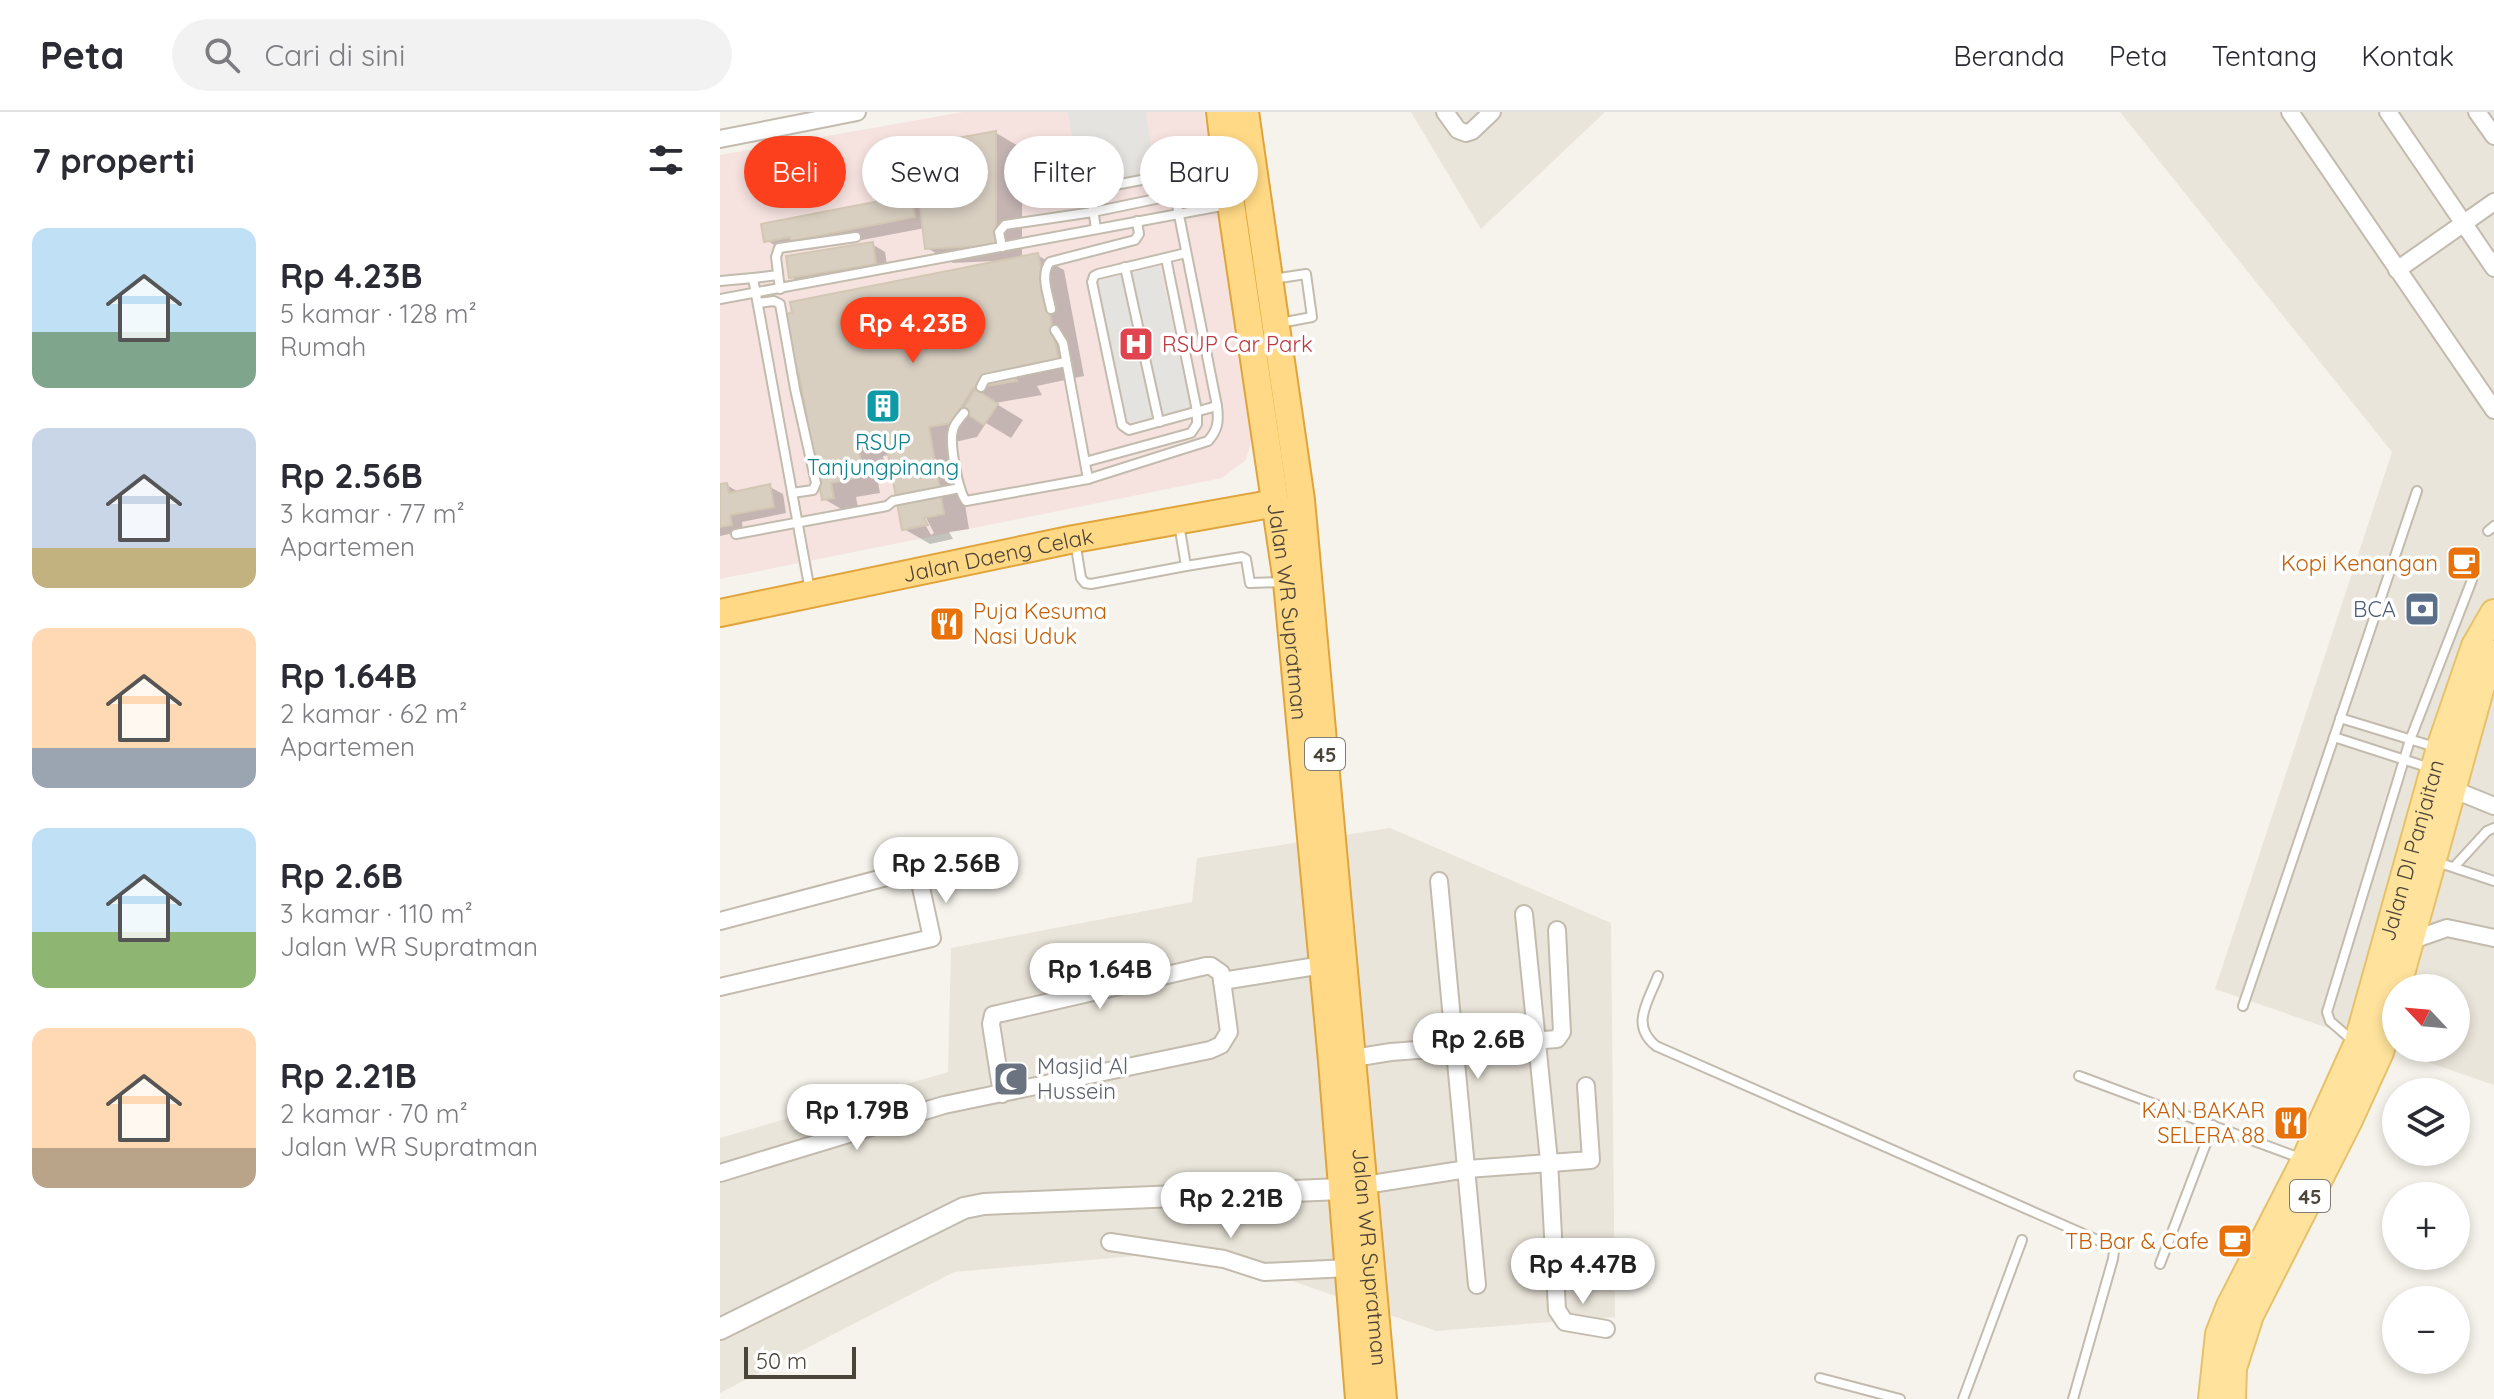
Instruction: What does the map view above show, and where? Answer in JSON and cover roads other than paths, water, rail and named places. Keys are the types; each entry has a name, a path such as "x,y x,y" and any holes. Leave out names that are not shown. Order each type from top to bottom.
{"highway":[{"name":"Jalan WR Supratman","path":"1220,112 1223,136"},
{"name":"Jalan WR Supratman","path":"1245,112 1301,500 1353,1187 1383,1399"},
{"name":"Jalan WR Supratman","path":"1232,208 1287,582 1323,965 1343,1060"},
{"name":"Jalan Daeng Celak","path":"720,613 1074,539 1276,503"},
{"name":"Jalan WR Supratman","path":"1353,1187 1349,1268 1359,1399"}],"main road":[{"name":"Jalan DI Panjaitan","path":"2398,974 2401,939 2442,769 2475,646 2494,613"},
{"name":"Jalan DI Panjaitan","path":"2212,1399 2219,1334 2230,1306 2305,1160 2401,939 2443,864 2442,769 2494,654"},
{"name":"Jalan DI Panjaitan","path":"2232,1399 2233,1368 2250,1315 2348,1122 2382,1045"}],"street":[{"path":"720,139 857,112"},
{"path":"1445,112 1458,130 1466,133 1492,112"},
{"path":"2290,112 2494,410"},
{"path":"2388,112 2494,268"},
{"path":"2477,112 2494,136"},
{"path":"2397,270 2494,202"},
{"path":"2442,769 2494,806"},
{"path":"720,921 917,869 932,938 720,987"},
{"path":"1439,881 1477,1285"},
{"path":"2422,899 2447,928"},
{"path":"1524,914 1549,1161 1557,1310 1565,1322 1606,1329"},
{"path":"2401,939 2447,928 2494,938"},
{"path":"1343,1060 1454,1046 1557,1039 1562,1032 1557,930"},
{"path":"1222,981 1323,965"},
{"path":"720,1173 944,1105 1002,1094 1210,1050 1221,1045 1229,1032 1222,981 1217,969 1206,966 993,1015 991,1024 1002,1094"},
{"path":"720,1329 964,1208 984,1204 1353,1187 1467,1169 1591,1160 1586,1086"},
{"path":"1110,1242 1224,1259 1264,1272 1349,1268"}],"lane":[{"path":"1096,229 1091,195 1094,189 1140,180"},
{"path":"1002,247 999,232 1005,225 1140,202"},
{"path":"964,413 953,429 953,446 962,495 969,501 1088,479 1208,441 1216,432 1219,420 1177,208"},
{"path":"757,298 780,289 1178,215 1195,208"},
{"path":"1051,309 1044,271 1046,265 1135,240 1139,234 1137,221"},
{"path":"780,289 776,257 779,248 856,237"},
{"path":"1186,253 1098,274 1092,282 1122,425 1129,430 1217,406"},
{"path":"1085,462 1191,433 1197,424 1166,258"},
{"path":"1125,267 1159,422"},
{"path":"1269,279 1306,274 1312,317 1276,324"},
{"path":"720,281 778,275"},
{"path":"753,278 811,595"},
{"path":"720,299 757,298 780,304 816,483 813,490 792,493"},
{"path":"1055,330 1063,343 1088,479"},
{"path":"981,387 985,379 1066,362"},
{"path":"775,394 795,389"},
{"path":"736,534 887,506 896,500 960,488"},
{"path":"2243,1006 2417,491"},
{"path":"1179,519 1186,566"},
{"path":"1074,539 1081,578 1085,583 1242,557 1246,559 1250,583 1287,582"},
{"path":"2357,1045 2330,1021 2327,1012 2403,760 2472,580"},
{"path":"2340,718 2410,740 2442,769"},
{"path":"2334,737 2403,760 2442,769"},
{"path":"2443,864 2494,828"},
{"path":"2443,864 2494,881"},
{"path":"1658,976 1641,1027 1644,1036 1656,1046 2111,1246 2113,1259 2073,1399"},
{"path":"2079,1076 2305,1160"},
{"path":"2160,1264 2213,1125"},
{"path":"1963,1399 2022,1240"},
{"path":"1820,1378 1900,1399"}],"place":[{"name":"RSUP Car Park","path":"1136,344"},
{"name":"RSUP Tanjungpinang","path":"883,406"},
{"name":"Kopi Kenangan","path":"2464,563"},
{"name":"BCA","path":"2422,609"},
{"name":"Puja Kesuma Nasi Uduk","path":"947,624"},
{"name":"Masjid Al Hussein","path":"1011,1079"},
{"name":"KAN BAKAR SELERA 88","path":"2291,1123"},
{"name":"TB Bar & Cafe","path":"2235,1241"}]}
